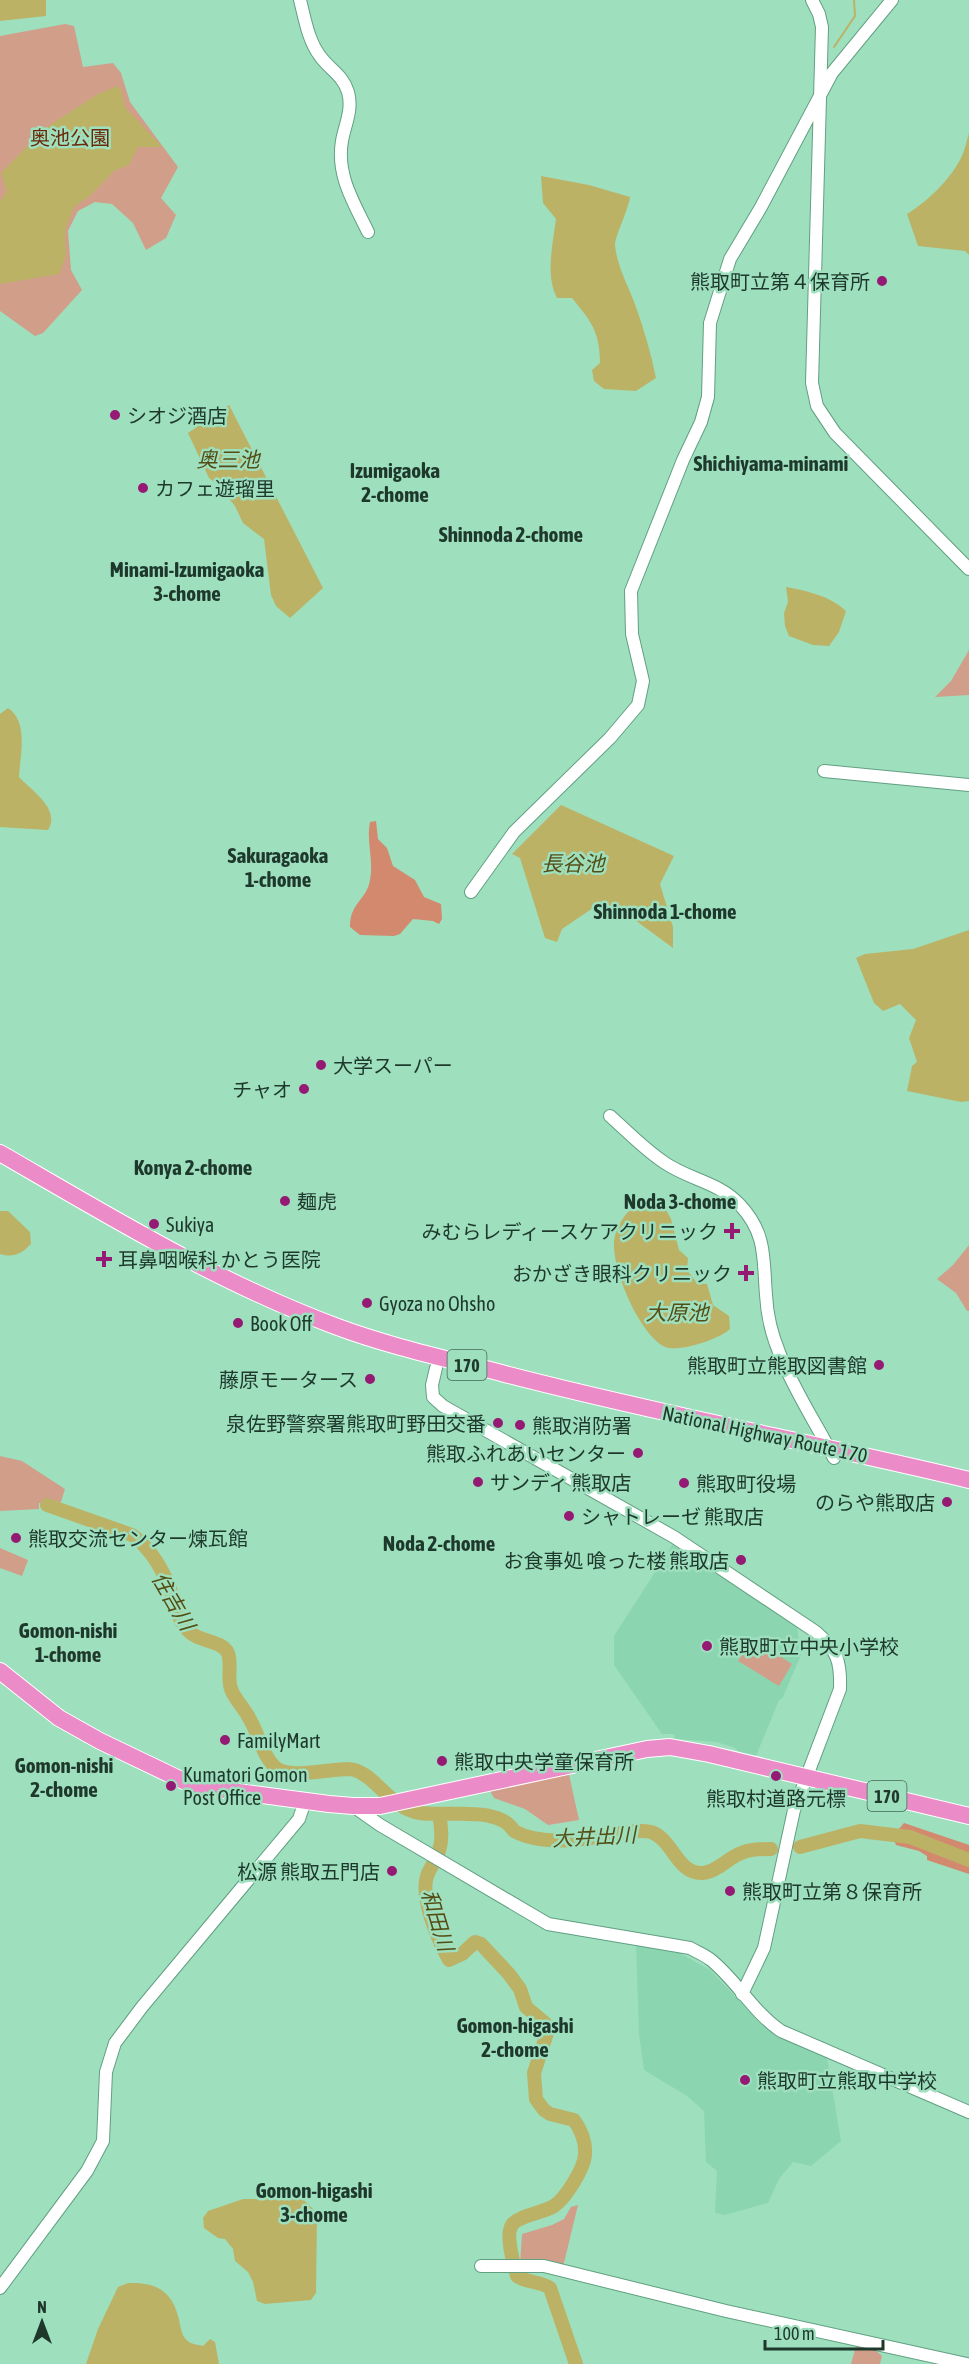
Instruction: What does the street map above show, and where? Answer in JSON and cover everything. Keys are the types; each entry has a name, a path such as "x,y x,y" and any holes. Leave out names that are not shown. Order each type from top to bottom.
{"highway":[{"name":"National Highway Route 170","path":"0,1153 186,1259 284,1306 335,1326 421,1354 969,1486"},
{"name":"National Highway Route 170","path":"0,1165 176,1266 225,1290 313,1328 436,1368 831,1453 969,1480"},
{"name":"170","path":"0,1671 58,1718 194,1786 305,1802 380,1806 660,1747 700,1752 969,1816"}],"street":[{"path":"300,0 309,35 320,56 343,80 348,91 350,110 342,141 341,170 345,186 368,232"},
{"path":"812,0 822,27 812,383 817,406 835,433 969,568"},
{"path":"471,892 514,832 610,738 638,705 643,681 632,634 631,591 665,503 704,414 708,397 710,323 730,259 762,207 832,73 892,0"},
{"path":"824,771 969,785"},
{"path":"610,1116 665,1164 718,1186 740,1204 750,1217 760,1235 765,1260 765,1295 779,1353 831,1453"},
{"path":"436,1368 432,1385 433,1397 443,1406 674,1537 816,1632 830,1644 838,1658 841,1673 840,1689 794,1810 764,1948 742,1994"},
{"path":"0,2288 87,2171 99,2150 104,2130 106,2072 115,2043 142,2007 299,1819 305,1802"},
{"path":"353,1806 380,1825 548,1924 690,1948 711,1959 770,2023 781,2031 969,2112"},
{"path":"481,2266 544,2266 726,2311 967,2364"}],"shaded area":[{"path":"376,821 378,839 387,848 393,866 415,880 424,897 441,904 442,919 439,924 433,921 413,919 400,934 394,936 360,935 350,927 353,912 366,892 370,880 369,829 370,822"},
{"name":"熊取町立中央小学校","path":"673,1544 797,1627 801,1655 756,1756 744,1755 733,1747 716,1742 675,1739 674,1734 662,1734 614,1665 614,1636"},
{"path":"904,1823 969,1845 969,1874 927,1860 927,1856 919,1851 896,1845 894,1840"},
{"name":"熊取町立熊取中学校","path":"636,1944 674,1950 710,1970 767,2030 827,2057 841,2141 811,2166 793,2162 779,2179 768,2203 725,2215 715,2213 717,2171 706,2162 704,2111 687,2096 644,2070 639,2034"}],"green space":[{"name":"奥池公園","path":"65,24 74,26 83,67 113,63 121,73 130,102 178,167 161,198 176,215 166,238 146,250 133,223 112,204 95,202 78,211 68,231 71,270 82,290 43,333 35,336 0,311 0,36"},
{"path":"969,650 969,695 935,697 951,681"},
{"path":"969,1245 969,1311 967,1311 956,1293 937,1279 953,1265"},
{"path":"0,1456 22,1461 65,1489 61,1502 39,1503 39,1509 0,1511"},
{"path":"0,1548 28,1560 22,1576 0,1568"},
{"path":"753,1639 792,1664 779,1686 738,1661"},
{"path":"568,1770 579,1820 548,1825 525,1809 494,1798 489,1789"},
{"path":"578,2205 562,2271 520,2265 522,2234 564,2219 571,2207"},
{"path":"856,2346 875,2350 882,2356 880,2364 851,2364"}],"water":[{"path":"0,0 46,0 46,16 0,21"},
{"path":"117,86 121,90 125,107 162,147 138,147 129,165 114,171 91,195 74,207 67,224 66,256 59,274 0,284 0,201 7,191 1,173 44,129 98,94"},
{"path":"969,133 969,255 965,251 918,246 907,214 931,196 952,173 962,156"},
{"path":"541,176 589,185 630,197 617,236 616,253 645,333 656,378 636,391 604,389 594,381 592,370 600,363 600,352 593,328 572,298 557,298 553,289 551,270 556,219 543,203"},
{"name":"奥三池","path":"229,405 323,588 290,618 276,606 271,595 264,539 243,523 235,506 219,486 209,478 188,433"},
{"path":"786,587 826,598 846,611 839,632 829,646 813,645 789,636 784,613 788,602"},
{"path":"8,708 15,714 21,730 19,777 48,808 51,822 48,830 0,827 0,714"},
{"name":"長谷池","path":"561,805 674,856 660,884 673,927 673,948 635,920 610,920 593,908 562,929 557,942 545,938 520,858 512,854"},
{"path":"969,930 969,1101 961,1102 907,1091 912,1066 917,1062 909,1038 916,1020 900,1004 883,1011 874,1003 856,958 865,954 913,949"},
{"name":"大原池","path":"662,1202 671,1219 679,1250 688,1258 687,1270 697,1283 707,1284 713,1305 729,1316 730,1329 725,1333 687,1347 669,1348 654,1338 628,1299 617,1268 614,1241 621,1222 631,1209 639,1205"},
{"path":"0,1211 8,1211 30,1232 31,1244 17,1254 9,1256 0,1254"},
{"path":"243,2199 304,2200 317,2213 316,2293 311,2300 265,2304 257,2301 253,2282 248,2272 235,2261 233,2249 225,2239 218,2238 204,2228 203,2218 208,2211"},
{"path":"128,2283 153,2286 166,2293 175,2307 186,2340 203,2346 210,2339 215,2342 219,2364 86,2364 98,2329 118,2287"}],"waterway":[{"path":"834,47 855,16 854,0"},
{"name":"住吉川","path":"47,1505 132,1535 139,1540 161,1570 186,1628 196,1636 220,1645 228,1653 232,1692 252,1722 267,1757 276,1768 282,1771 291,1773 348,1769 357,1771 409,1810 431,1814 485,1815 497,1818 507,1823 514,1831 536,1839 561,1841 630,1832 651,1832 665,1842 681,1863 694,1872 703,1873 712,1870 747,1851 771,1849"},
{"name":"和田川","path":"439,1814 440,1846 425,1885 431,1919 440,1942 449,1960 462,1954 475,1942 481,1944 520,1989 526,2007 545,2023 547,2033 534,2073 536,2099 550,2114 574,2120 584,2141 584,2161 563,2197 554,2206 515,2222 509,2236 517,2276 550,2288 576,2364"},
{"name":"大井出川","path":"800,1847 860,1831 910,1837 969,1860"}],"place":[{"name":"熊取町立第４保育所","path":"882,281"},
{"name":"シオジ酒店","path":"115,415"},
{"name":"カフェ遊瑠里","path":"143,488"},
{"name":"大学スーパー","path":"321,1065"},
{"name":"チャオ","path":"304,1089"},
{"name":"麺虎","path":"285,1201"},
{"name":"Sukiya","path":"154,1224"},
{"name":"みむらレディースケアクリニック","path":"732,1231"},
{"name":"耳鼻咽喉科 かとう医院","path":"104,1259"},
{"name":"おかざき眼科クリニック","path":"746,1273"},
{"name":"Gyoza no Ohsho","path":"367,1303"},
{"name":"Book Off","path":"238,1323"},
{"name":"熊取町立熊取図書館","path":"879,1365"},
{"name":"藤原モータース","path":"370,1379"},
{"name":"泉佐野警察署熊取町野田交番","path":"498,1423"},
{"name":"熊取消防署","path":"520,1425"},
{"name":"熊取ふれあいセンター","path":"638,1453"},
{"name":"サンディ 熊取店","path":"478,1482"},
{"name":"熊取町役場","path":"684,1483"},
{"name":"のらや熊取店","path":"947,1502"},
{"name":"シャトレーゼ 熊取店","path":"569,1516"},
{"name":"熊取交流センター煉瓦館","path":"16,1538"},
{"name":"お食事処 喰った楼 熊取店","path":"741,1560"},
{"name":"熊取町立中央小学校","path":"707,1646"},
{"name":"FamilyMart","path":"225,1740"},
{"name":"熊取中央学童保育所","path":"442,1761"},
{"name":"熊取村道路元標","path":"776,1776"},
{"name":"Kumatori Gomon Post Office","path":"171,1786"},
{"name":"松源 熊取五門店","path":"392,1871"},
{"name":"熊取町立第８保育所","path":"730,1891"},
{"name":"熊取町立熊取中学校","path":"745,2080"}],"district":[{"name":"Shichiyama-minami","path":"771,463"},
{"name":"Izumigaoka 2-chome","path":"395,482"},
{"name":"Shinnoda 2-chome","path":"511,534"},
{"name":"Minami-Izumigaoka 3-chome","path":"187,581"},
{"name":"Sakuragaoka 1-chome","path":"278,867"},
{"name":"Shinnoda 1-chome","path":"665,911"},
{"name":"Konya 2-chome","path":"193,1167"},
{"name":"Noda 3-chome","path":"680,1201"},
{"name":"Noda 2-chome","path":"439,1543"},
{"name":"Gomon-nishi 1-chome","path":"68,1642"},
{"name":"Gomon-nishi 2-chome","path":"64,1777"},
{"name":"Gomon-higashi 2-chome","path":"515,2037"},
{"name":"Gomon-higashi 3-chome","path":"314,2202"}]}
